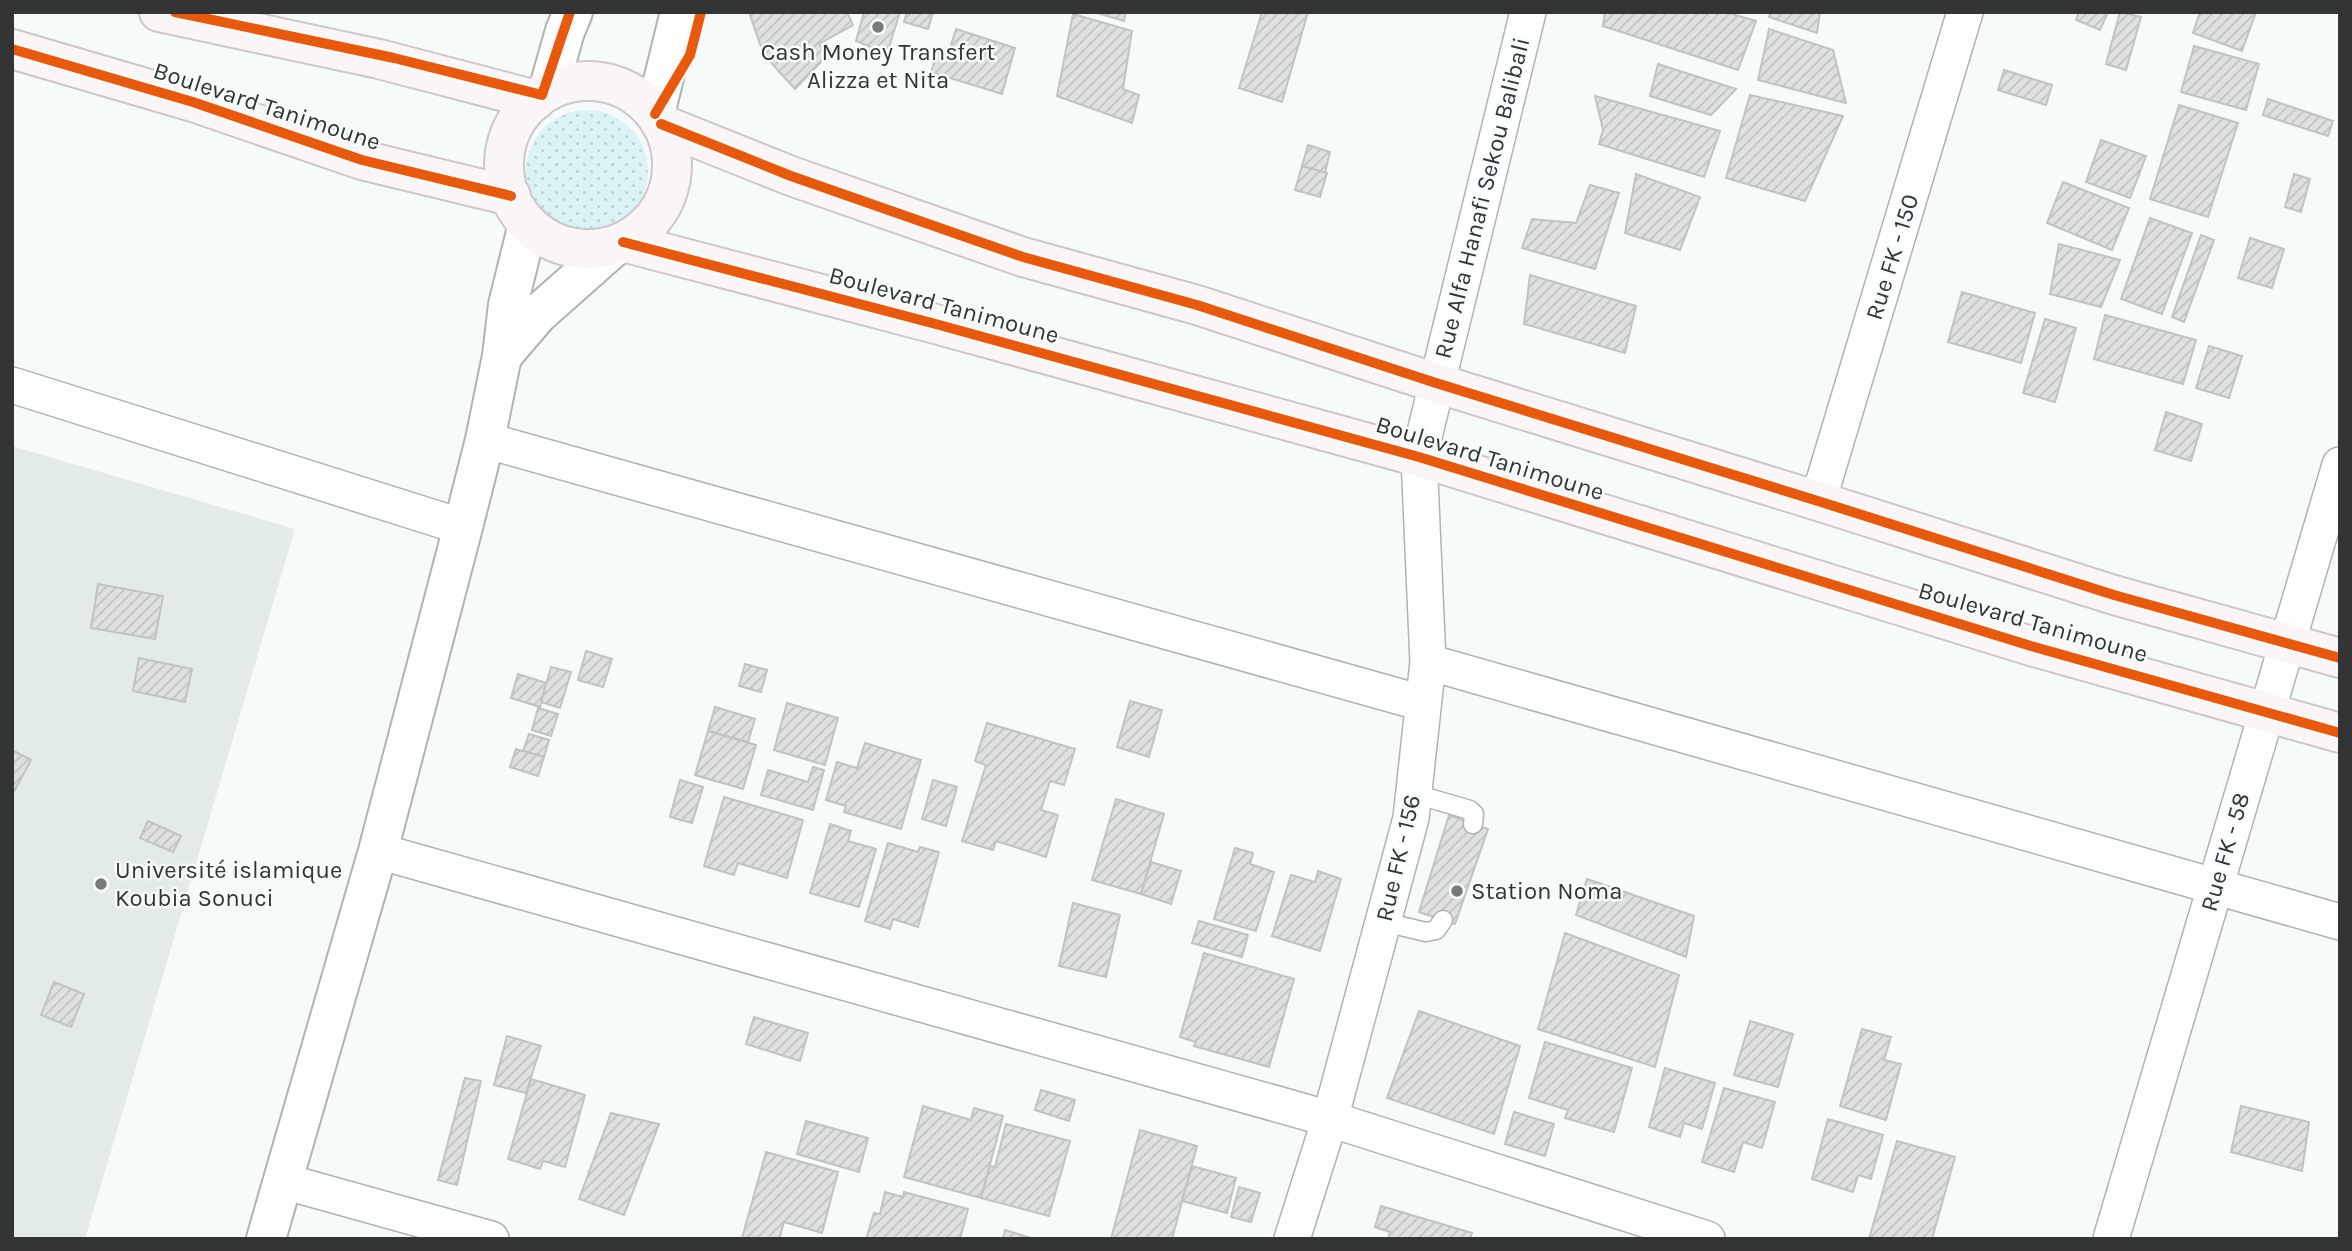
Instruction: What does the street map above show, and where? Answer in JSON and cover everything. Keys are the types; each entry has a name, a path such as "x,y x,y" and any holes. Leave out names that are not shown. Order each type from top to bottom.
{"main road":[{"path":"159,12 542,95"},
{"name":"Boulevard Tanimoune","path":"12,48 192,103 519,210"},
{"path":"586,81 606,83 625,89 641,100 658,119 671,150 671,178 663,204 646,227 620,243 593,250 569,248 547,239 519,210 505,176 505,154 510,134 521,115 542,95 566,84 586,81"},
{"name":"Boulevard Tanimoune","path":"658,119 791,176 982,243 1197,305 2114,596 2340,658"},
{"name":"Boulevard Tanimoune","path":"620,243 932,323 1419,457 2031,646 2340,733"}],"street":[{"path":"542,95 573,12"},
{"path":"658,119 680,12"},
{"name":"Rue Alfa Hanafi Sekou Balibali","path":"1436,383 1528,12"},
{"name":"Rue FK - 150","path":"1818,501 1965,12"},
{"path":"266,1239 378,851 485,440 502,356 519,210"},
{"path":"502,356 538,314 620,243"},
{"name":"Rue FK - 156","path":"1292,1239 1330,1119 1411,818 1427,662 1419,457 1436,383"},
{"path":"12,385 463,527"},
{"path":"485,440 1422,703"},
{"name":"Rue FK - 58","path":"2111,1239 2340,465"},
{"path":"1427,662 2340,922"},
{"path":"378,851 1330,1119 1707,1239"},
{"path":"283,1181 491,1239"}],"lane":[{"path":"1415,794 1470,810 1474,814 1473,824"},
{"path":"1384,922 1426,932 1436,930 1443,920"}],"shaded area":[{"path":"587,110 610,114 630,128 644,148 648,171 644,194 630,214 610,228 587,232 564,228 544,214 530,194 526,171 530,148 544,128 564,114"},
{"name":"Université islamique Koubia Sonuci","path":"12,446 295,529 85,1239 12,1239"}],"building":[{"path":"749,12 847,12 853,25 819,44 827,56 795,89 772,64 760,44"},
{"name":"Cash Money Transfert Alizza et Nita","path":"864,12 900,12 887,54 856,41"},
{"path":"907,12 933,12 928,29 904,22"},
{"path":"1094,12 1126,12 1124,21"},
{"path":"1262,12 1308,12 1282,102 1239,88"},
{"path":"1605,12 1725,12 1756,21 1738,70 1603,26"},
{"path":"1771,12 1820,12 1817,33 1769,17"},
{"path":"2079,12 2108,12 2100,30 2076,20"},
{"path":"2120,12 2141,17 2126,70 2106,64"},
{"path":"2200,12 2256,12 2242,51 2193,33"},
{"path":"1073,14 1132,31 1123,89 1139,95 1132,123 1057,96"},
{"path":"956,29 1015,48 1002,94 931,72 938,51 948,54"},
{"path":"1769,29 1833,50 1846,103 1758,80"},
{"path":"2194,46 2259,64 2246,110 2181,92"},
{"path":"1658,64 1736,89 1711,115 1650,96"},
{"path":"2004,70 2052,85 2046,105 1998,90"},
{"path":"1750,95 1843,116 1805,201 1726,178"},
{"path":"1595,96 1720,131 1704,177 1599,144 1603,130"},
{"path":"2268,99 2333,121 2328,136 2263,115"},
{"path":"2179,105 2238,123 2208,217 2150,199"},
{"path":"2101,140 2146,156 2130,198 2086,182"},
{"path":"1308,145 1330,152 1325,173 1302,166"},
{"path":"1302,166 1327,173 1320,197 1295,190"},
{"path":"1636,174 1700,197 1680,250 1625,233"},
{"path":"2294,174 2310,179 2301,212 2285,207"},
{"path":"2063,182 2129,208 2112,250 2047,223"},
{"path":"1590,185 1619,193 1595,269 1522,248 1532,219 1576,223"},
{"path":"2150,218 2192,233 2162,314 2121,299"},
{"path":"2201,235 2214,240 2184,322 2172,317"},
{"path":"2250,238 2284,249 2272,288 2238,278"},
{"path":"2059,244 2120,260 2101,307 2050,294"},
{"path":"1530,275 1636,306 1625,353 1524,324"},
{"path":"1962,292 2035,313 2021,363 1948,342"},
{"path":"2105,315 2196,340 2183,384 2094,359"},
{"path":"2045,319 2076,328 2055,402 2023,393"},
{"path":"2209,346 2242,356 2229,398 2196,388"},
{"path":"2166,412 2202,424 2191,461 2155,450"},
{"path":"98,584 163,596 155,639 91,628"},
{"path":"586,651 612,659 603,687 578,680"},
{"path":"139,658 192,669 185,702 133,691"},
{"path":"745,664 767,670 761,692 739,686"},
{"path":"551,667 571,672 560,708 541,702"},
{"path":"518,674 546,683 540,707 511,698"},
{"path":"1130,701 1162,710 1149,757 1117,747"},
{"path":"787,703 838,718 825,765 774,750"},
{"path":"715,707 755,719 748,742 708,731"},
{"path":"538,708 558,714 551,736 532,730"},
{"path":"987,723 1075,749 1064,785 1050,781 1041,810 1058,815 1046,857 996,841 993,850 962,841 986,765 975,761"},
{"path":"708,731 756,745 743,789 695,775"},
{"path":"529,734 549,740 544,757 523,751"},
{"path":"865,743 921,760 901,829 844,812 846,806 826,800 837,762 857,768"},
{"path":"516,749 544,757 538,776 510,767"},
{"path":"12,750 31,760 12,795"},
{"path":"813,767 824,770 813,810 761,795 768,770 808,782"},
{"path":"680,780 703,787 692,823 670,817"},
{"path":"933,780 957,787 946,826 922,819"},
{"path":"724,797 803,820 787,878 738,863 734,875 704,866"},
{"path":"1116,799 1164,814 1141,894 1092,880"},
{"path":"1449,815 1488,829 1455,924 1419,912"},
{"path":"148,821 181,836 173,852 140,838"},
{"path":"830,824 851,831 848,841 876,849 859,907 810,893"},
{"path":"888,843 918,852 920,847 939,852 918,927 893,919 890,929 865,921"},
{"path":"1235,848 1253,853 1250,864 1274,872 1256,931 1214,919"},
{"path":"1151,862 1181,871 1171,904 1141,894"},
{"path":"1318,871 1341,879 1320,951 1272,936 1291,875 1315,882"},
{"path":"1587,879 1694,916 1686,957 1576,915"},
{"path":"1073,903 1120,915 1106,977 1059,966"},
{"path":"1199,921 1248,935 1242,957 1192,943"},
{"path":"1565,933 1679,975 1655,1067 1538,1029"},
{"path":"1204,953 1294,979 1269,1067 1194,1046 1196,1042 1180,1037"},
{"path":"54,982 84,994 71,1027 41,1015"},
{"path":"1419,1011 1520,1046 1494,1134 1387,1098"},
{"path":"754,1017 808,1033 800,1061 746,1044"},
{"path":"1750,1021 1793,1034 1778,1087 1734,1075"},
{"path":"1862,1029 1891,1037 1884,1060 1901,1064 1886,1120 1840,1106"},
{"path":"507,1036 541,1046 526,1093 494,1085"},
{"path":"1545,1042 1632,1068 1614,1132 1565,1118 1568,1110 1529,1098"},
{"path":"1665,1068 1715,1083 1702,1129 1684,1123 1680,1137 1649,1127"},
{"path":"465,1078 481,1081 457,1185 438,1180"},
{"path":"531,1079 585,1095 565,1167 543,1161 540,1169 508,1159"},
{"path":"1724,1088 1775,1102 1762,1148 1743,1142 1734,1172 1702,1162"},
{"path":"1041,1090 1075,1100 1069,1121 1035,1110"},
{"path":"923,1106 971,1120 974,1108 1003,1116 981,1198 904,1177"},
{"path":"2241,1106 2309,1122 2302,1171 2231,1152"},
{"path":"1514,1112 1554,1124 1545,1156 1505,1144"},
{"path":"611,1113 659,1124 624,1215 579,1199"},
{"path":"1828,1119 1883,1135 1871,1179 1858,1175 1853,1192 1812,1179"},
{"path":"806,1121 868,1138 859,1172 797,1154"},
{"path":"1006,1124 1070,1141 1049,1216 981,1198 990,1166 995,1167"},
{"path":"1140,1130 1197,1146 1172,1239 1111,1239"},
{"path":"1897,1141 1955,1157 1932,1239 1869,1239"},
{"path":"766,1152 838,1172 822,1233 784,1222 779,1239 742,1238"},
{"path":"1192,1166 1236,1178 1227,1213 1182,1201"},
{"path":"1239,1187 1260,1193 1251,1222 1231,1217"},
{"path":"885,1192 903,1197 904,1192 968,1209 960,1239 866,1239 874,1213 880,1214"},
{"path":"1381,1206 1472,1233 1470,1239 1388,1239 1390,1232 1375,1227"},
{"path":"1005,1230 1034,1239 1003,1239"}],"cycle path":[{"path":"175,12 394,58 542,95 570,12"},
{"path":"655,114 690,55 701,12"},
{"path":"12,49 193,102 362,160 511,196"},
{"path":"661,124 791,176 1023,257 1197,305 1436,383 2114,595 2340,658"},
{"path":"623,242 932,323 1419,457 2031,646 2340,733"}],"place":[{"name":"Cash Money Transfert Alizza et Nita","path":"878,27"},
{"name":"Université islamique Koubia Sonuci","path":"101,884"},
{"name":"Station Noma","path":"1457,891"}]}
